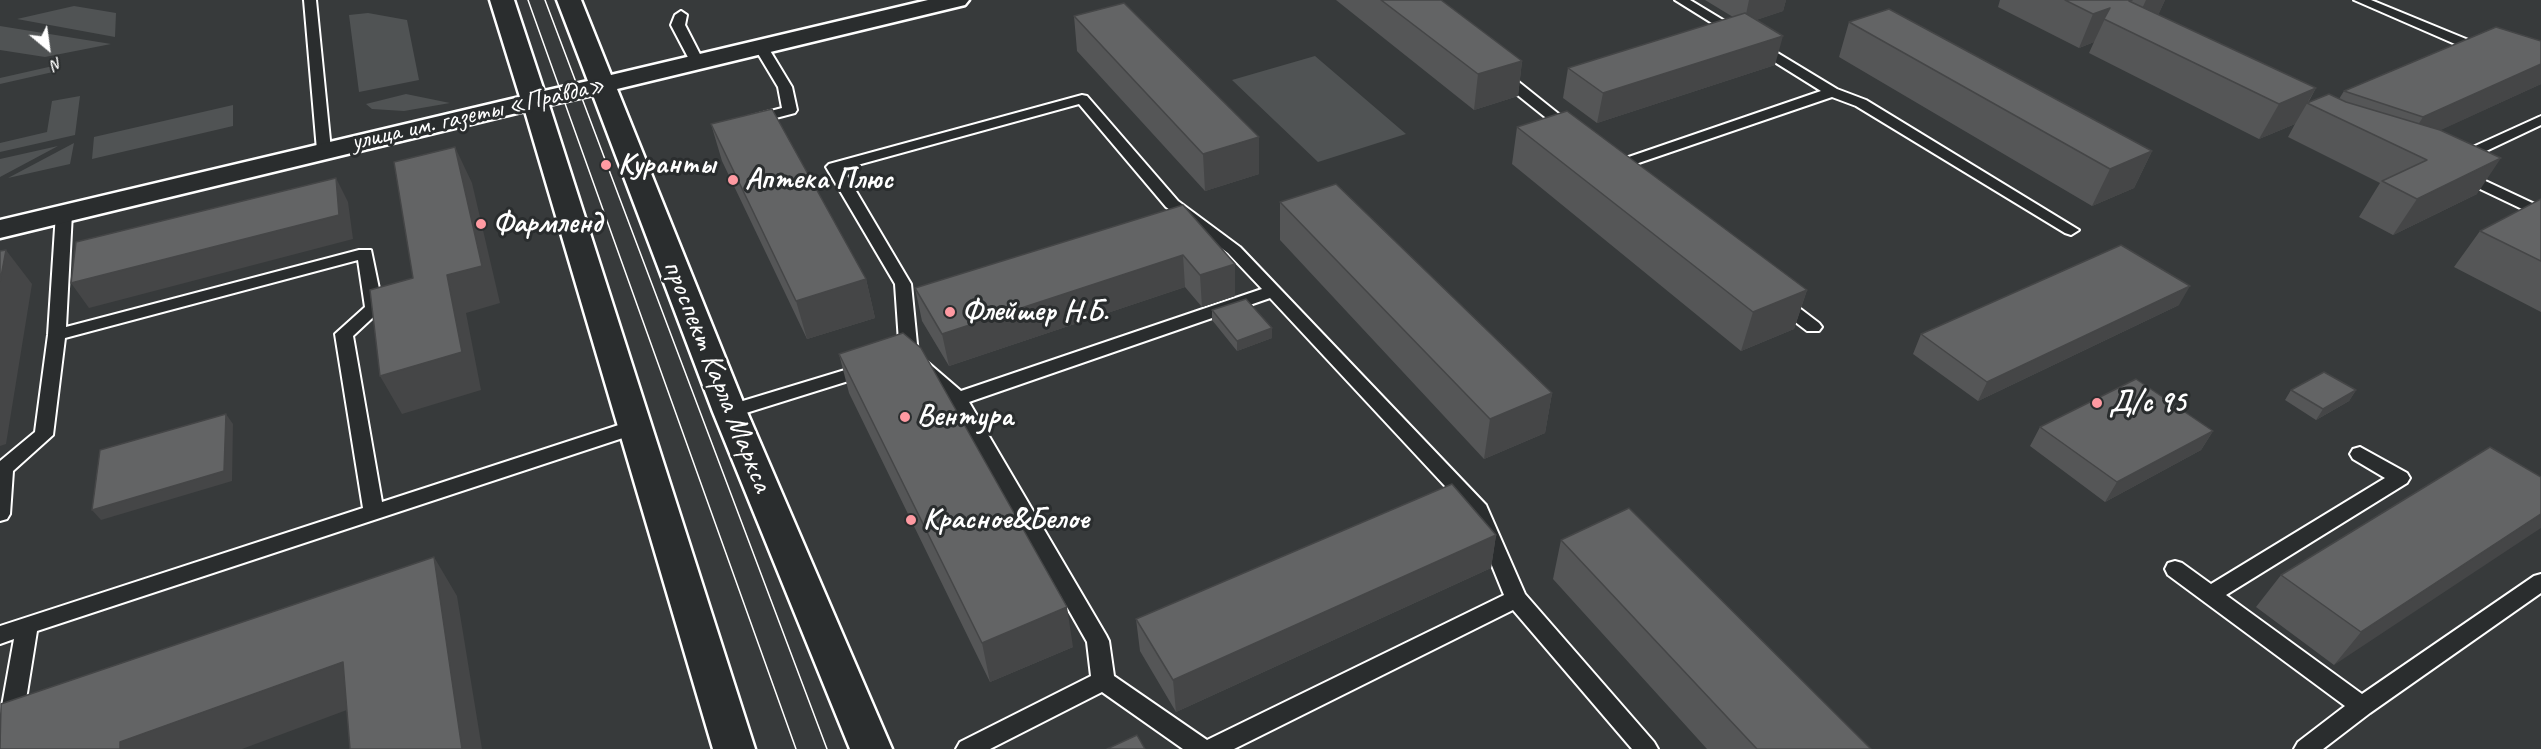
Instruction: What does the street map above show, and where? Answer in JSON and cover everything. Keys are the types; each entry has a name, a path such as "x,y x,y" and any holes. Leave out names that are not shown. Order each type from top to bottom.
{"main road":[{"path":"502,0 734,749"},
{"name":"проспект Карла Маркса","path":"569,0 730,412 872,749"},
{"name":"улица им. газеты «Правда»","path":"0,229 957,0"}],"lane":[{"path":"310,0 324,150"},
{"path":"1681,0 1832,92 1861,103 2071,230"},
{"path":"2360,0 2499,56"},
{"path":"681,15 678,25 697,62"},
{"path":"734,125 790,110 785,87 760,47"},
{"path":"1489,65 1580,138"},
{"path":"1616,166 1832,92"},
{"path":"1202,749 1103,681 1098,641 958,399 909,356 903,285 834,167 1082,99 1172,204 1234,250 1271,292 1479,510 1516,598 1646,749"},
{"path":"2541,120 2442,166 2541,213"},
{"path":"1598,152 1616,166 1629,183"},
{"path":"0,514 4,468 44,435 57,335 64,213"},
{"path":"57,335 365,253 374,308 344,334 374,513"},
{"path":"1766,291 1813,327"},
{"path":"958,399 1271,292"},
{"path":"730,412 909,356"},
{"path":"0,635 634,427"},
{"path":"2211,594 2400,478 2360,454"},
{"path":"2175,569 2362,706"},
{"path":"2306,749 2362,706 2541,582"},
{"path":"1211,749 1516,598"},
{"path":"6,749 27,627"},
{"path":"968,749 1103,681"}],"shaded area":[{"path":"74,6 116,13 115,37 17,19"},
{"path":"368,13 407,20 419,80 359,92 349,15"},
{"path":"0,26 111,44 45,57 0,50"},
{"path":"1315,56 1406,134 1318,162 1232,80"},
{"path":"53,66 53,72 0,84 0,78"},
{"path":"406,94 450,103 404,111 372,109 366,104"},
{"path":"80,96 75,135 0,152 0,143 47,132 52,101"},
{"path":"233,105 233,126 92,159 94,137"},
{"path":"74,143 70,164 8,178"},
{"path":"58,146 0,177 0,159"}],"building":[{"path":"1381,0 1441,0 1522,61 1478,74"},
{"path":"2065,0 2132,0 2129,1 2316,88 2279,104 2104,19 2110,8 2093,14"},
{"path":"1124,3 1259,137 1203,154 1074,16"},
{"path":"1889,9 2152,151 2110,169 1849,22"},
{"path":"1745,13 1783,36 1603,93 1568,68"},
{"path":"2496,27 2541,41 2541,64 2423,117 2344,91"},
{"path":"2329,94 2346,102 2440,130 2501,158 2417,199 2382,181 2427,160 2307,103"},
{"path":"772,109 866,279 796,301 711,124"},
{"path":"1567,111 1807,290 1753,312 1517,127"},
{"path":"455,147 482,266 447,275 462,352 380,376 370,290 413,278 394,162"},
{"path":"336,178 339,215 71,283 76,242"},
{"path":"1336,184 1552,393 1490,419 1280,202"},
{"path":"2541,199 2541,261 2480,231"},
{"path":"1183,205 1235,264 1200,275 1183,255 942,334 915,288"},
{"path":"2121,245 2190,286 1987,382 1921,334"},
{"path":"6,250 0,282 0,251"},
{"path":"1246,299 1272,328 1237,341 1212,310"},
{"path":"903,333 921,348 1067,607 982,643 839,354"},
{"path":"2324,372 2356,390 2323,409 2291,390"},
{"path":"2136,379 2213,431 2117,482 2040,427"},
{"path":"226,414 224,471 92,510 100,450"},
{"path":"2490,447 2541,477 2541,514 2361,632 2281,575"},
{"path":"1452,484 1496,535 1173,680 1136,619"},
{"path":"1629,508 1871,749 1757,749 1561,540"},
{"path":"434,557 462,749 350,749 343,662 120,742 120,749 0,749 1,704"},
{"path":"1137,735 1145,749 1107,749"}],"tram line":[{"path":"528,0 796,749"},
{"path":"545,0 827,749"}],"place":[{"name":"Куранты","path":"606,165"},
{"name":"Аптека Плюс","path":"733,180"},
{"name":"Фармленд","path":"481,224"},
{"name":"Флейшер Н.Б.","path":"950,312"},
{"name":"Д/с 95","path":"2097,403"},
{"name":"Вентура","path":"905,417"},
{"name":"Красное&Белое","path":"911,520"}]}
